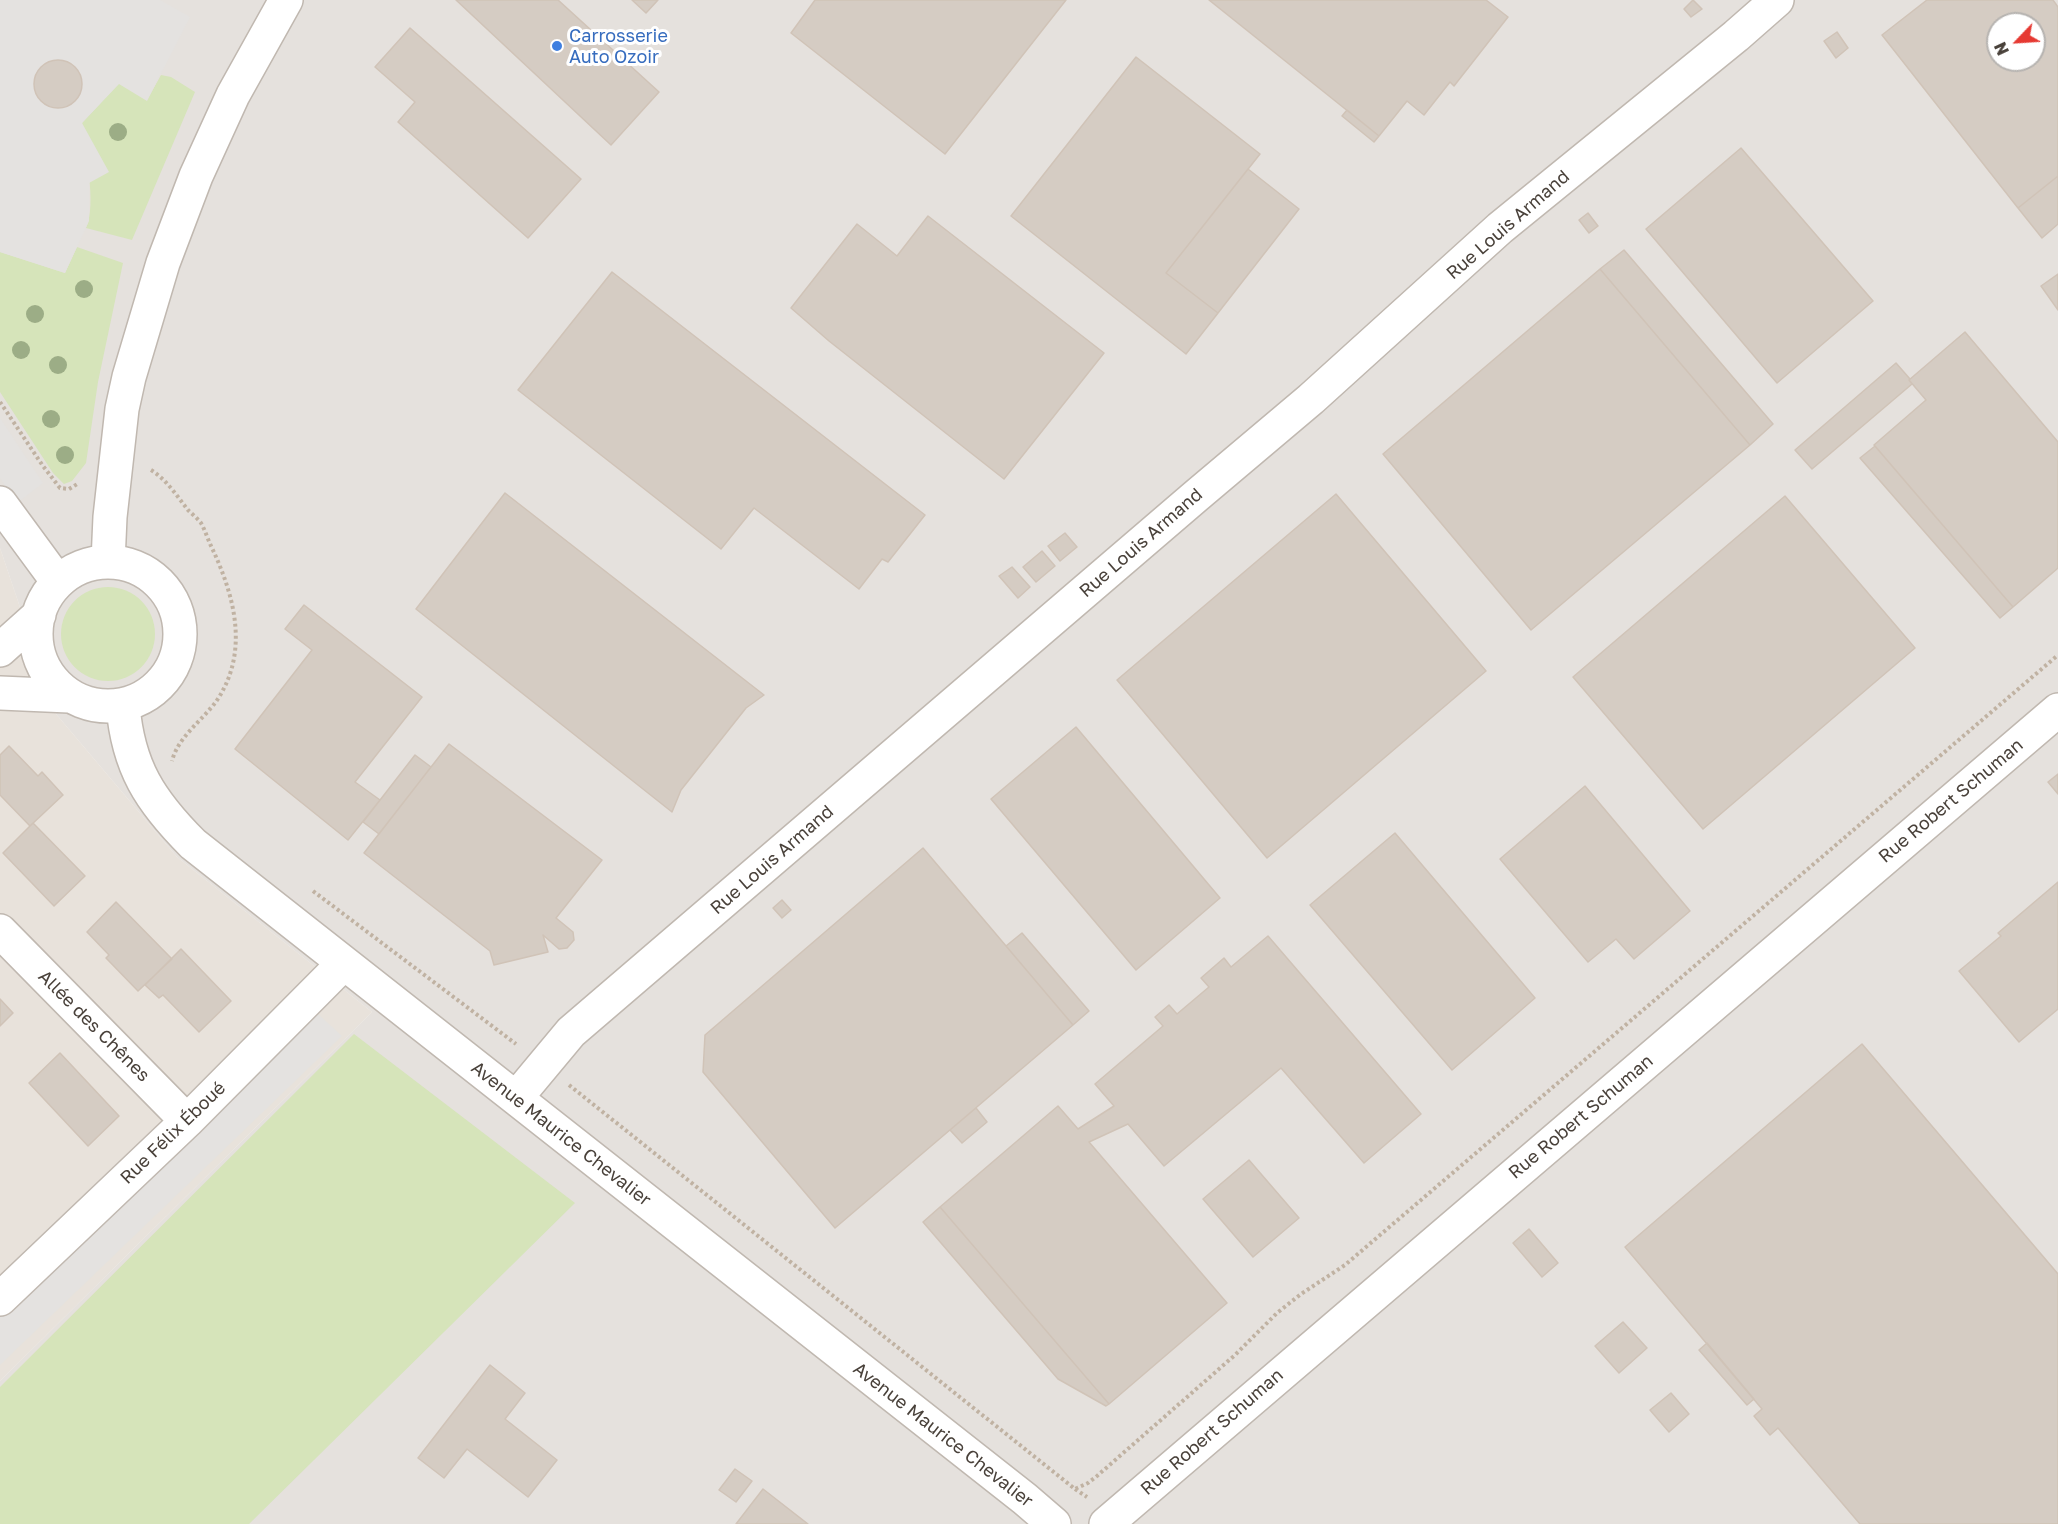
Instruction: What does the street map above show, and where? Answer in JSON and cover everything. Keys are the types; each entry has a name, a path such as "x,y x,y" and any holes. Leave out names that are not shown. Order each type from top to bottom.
{"street":[{"path":"108,562 116,458 129,376 162,263 196,176 232,95 286,0"},
{"name":"Rue Louis Armand","path":"516,1098 571,1032 1311,399 1500,228 1777,0"},
{"path":"0,503 58,582"},
{"path":"108,562 131,565 152,576 169,593 179,615 181,639 176,662 163,682 145,698 123,706 95,706 69,696 48,674 41,660 36,637 39,615 46,597 58,582 73,571 90,564 108,562"},
{"path":"0,650 39,615"},
{"path":"0,693 69,696"},
{"name":"Avenue Maurice Chevalier","path":"123,706 125,732 134,764 153,799 193,844 1054,1524"},
{"name":"Rue Robert Schuman","path":"1106,1524 2058,710"},
{"name":"Allée des Chênes","path":"0,931 187,1121"},
{"name":"Rue Félix Éboué","path":"0,1299 187,1121 343,964"}],"path":[{"path":"0,402 60,488 69,489 80,482 89,471 96,454 139,463 155,473 200,523 218,561 236,621 235,656 222,693 179,744 171,766"},
{"path":"310,889 543,1064 1075,1489 1097,1476 1235,1355 1277,1313 1345,1265 2058,655"}],"shaded area":[{"path":"0,0 2058,0 2058,1524 0,1524 0,1381 372,1012 177,857 56,714 0,548"},
{"path":"0,0 160,0 190,17 147,101 119,84 82,123 109,172 89,183 89,221 65,273 0,252"},
{"path":"0,418 43,483 17,503 0,478"},
{"path":"0,548 56,714 177,857 372,1012 0,1381"},
{"path":"306,1003 342,1036 0,1365 0,1298"}],"green space":[{"path":"161,75 171,77 195,92 132,240 86,228 89,218 90,192 82,123 119,83 147,100"},
{"path":"77,247 123,263 98,382 86,463 72,481 64,484 53,473 0,392 0,252 65,273"},
{"path":"108,587 126,590 142,600 152,616 155,634 152,652 142,668 126,678 108,681 90,678 74,668 64,652 61,634 64,616 74,600 90,590"},
{"path":"354,1034 575,1203 249,1524 0,1524 0,1387"}],"building":[{"name":"Carrosserie Auto Ozoir","path":"456,0 558,0 659,92 611,145"},
{"path":"632,0 658,0 646,13"},
{"path":"815,0 1066,0 945,154 791,33"},
{"path":"1209,0 1486,0 1508,17 1454,86 1450,82 1424,115 1407,101 1379,136"},
{"path":"1693,0 1702,9 1691,17 1684,9"},
{"path":"1927,0 2053,0 2058,7 2058,176 2018,208 1882,35"},
{"path":"410,28 581,179 528,238 398,122 415,102 375,67"},
{"path":"1837,32 1848,48 1836,58 1824,41"},
{"path":"1136,57 1260,154 1166,273 1218,313 1186,354 1011,216"},
{"path":"58,60 75,67 82,84 75,101 58,108 41,101 34,84 41,67"},
{"path":"1347,110 1379,136 1374,142 1342,116"},
{"path":"1741,148 1873,301 1777,383 1646,229"},
{"path":"1248,169 1299,209 1218,313 1166,273"},
{"path":"2058,176 2058,224 2042,238 2018,208"},
{"path":"1588,213 1598,226 1589,233 1579,220"},
{"path":"928,216 1104,353 1004,479 829,341 791,308 857,224 897,256"},
{"path":"1624,250 1773,424 1750,445 1600,269"},
{"path":"1600,269 1750,445 1531,630 1383,454"},
{"path":"612,272 925,515 888,562 882,559 859,589 754,508 721,549 518,390"},
{"path":"2058,274 2058,310 2041,286"},
{"path":"1965,332 2058,442 2058,568 2013,607 1874,445 1926,400 1909,380"},
{"path":"1896,363 1912,384 1812,469 1795,450"},
{"path":"1875,446 2013,607 2000,618 1860,458"},
{"path":"505,493 764,695 746,708 681,790 672,812 416,609"},
{"path":"1336,494 1486,671 1267,858 1117,680"},
{"path":"1785,496 1915,648 1703,829 1573,677"},
{"path":"1065,533 1077,547 1060,561 1048,546"},
{"path":"1042,551 1055,566 1036,582 1023,567"},
{"path":"1012,567 1030,587 1018,598 999,576"},
{"path":"304,605 422,697 355,782 380,800 348,840 235,749 312,650 285,629"},
{"path":"1076,727 1220,898 1136,970 991,799"},
{"path":"449,744 602,860 556,918 573,932 574,940 567,948 559,949 543,935 548,952 494,965 490,951 364,853"},
{"path":"9,746 38,776 42,772 63,795 30,826 0,795 0,755"},
{"path":"415,755 431,767 379,834 363,822"},
{"path":"2058,774 2058,794 2048,782"},
{"path":"1585,786 1690,911 1634,959 1616,939 1588,962 1500,859"},
{"path":"33,823 85,876 54,906 3,853"},
{"path":"1395,833 1535,998 1452,1070 1310,905"},
{"path":"923,848 1073,1025 835,1228 703,1072 705,1035"},
{"path":"2058,882 2058,1009 2019,1042 1959,971 2001,936 1998,933"},
{"path":"782,900 791,910 782,918 773,908"},
{"path":"116,902 172,959 138,991 106,958 109,955 87,932"},
{"path":"1022,933 1089,1011 1073,1025 1006,946"},
{"path":"1268,936 1421,1114 1364,1163 1281,1068 1164,1166 1128,1124 1089,1142 1227,1303 1109,1404 940,1207 1058,1106 1078,1129 1114,1106 1095,1084 1163,1026 1155,1017 1169,1005 1177,1014 1209,987 1201,978 1224,958 1231,967"},
{"path":"181,949 231,1001 199,1032 163,995 159,998 145,985"},
{"path":"0,999 13,1013 0,1026"},
{"path":"1862,1044 2058,1274 2058,1524 1860,1524 1778,1428 1770,1435 1754,1416 1762,1409 1625,1247"},
{"path":"60,1053 119,1116 88,1146 29,1083"},
{"path":"976,1108 987,1122 962,1143 950,1130"},
{"path":"1249,1160 1299,1218 1253,1257 1203,1199"},
{"path":"940,1207 1109,1404 1106,1406 1058,1379 923,1222"},
{"path":"1529,1229 1558,1263 1542,1277 1513,1243"},
{"path":"1623,1322 1647,1348 1619,1373 1595,1346"},
{"path":"1707,1343 1754,1399 1747,1405 1699,1350"},
{"path":"490,1365 525,1393 505,1419 557,1460 528,1497 467,1449 444,1478 418,1458"},
{"path":"1671,1393 1689,1414 1669,1432 1650,1410"},
{"path":"735,1469 752,1481 736,1502 719,1490"},
{"path":"763,1489 808,1524 736,1524"}],"place":[{"name":"Carrosserie Auto Ozoir","path":"557,46"}]}
